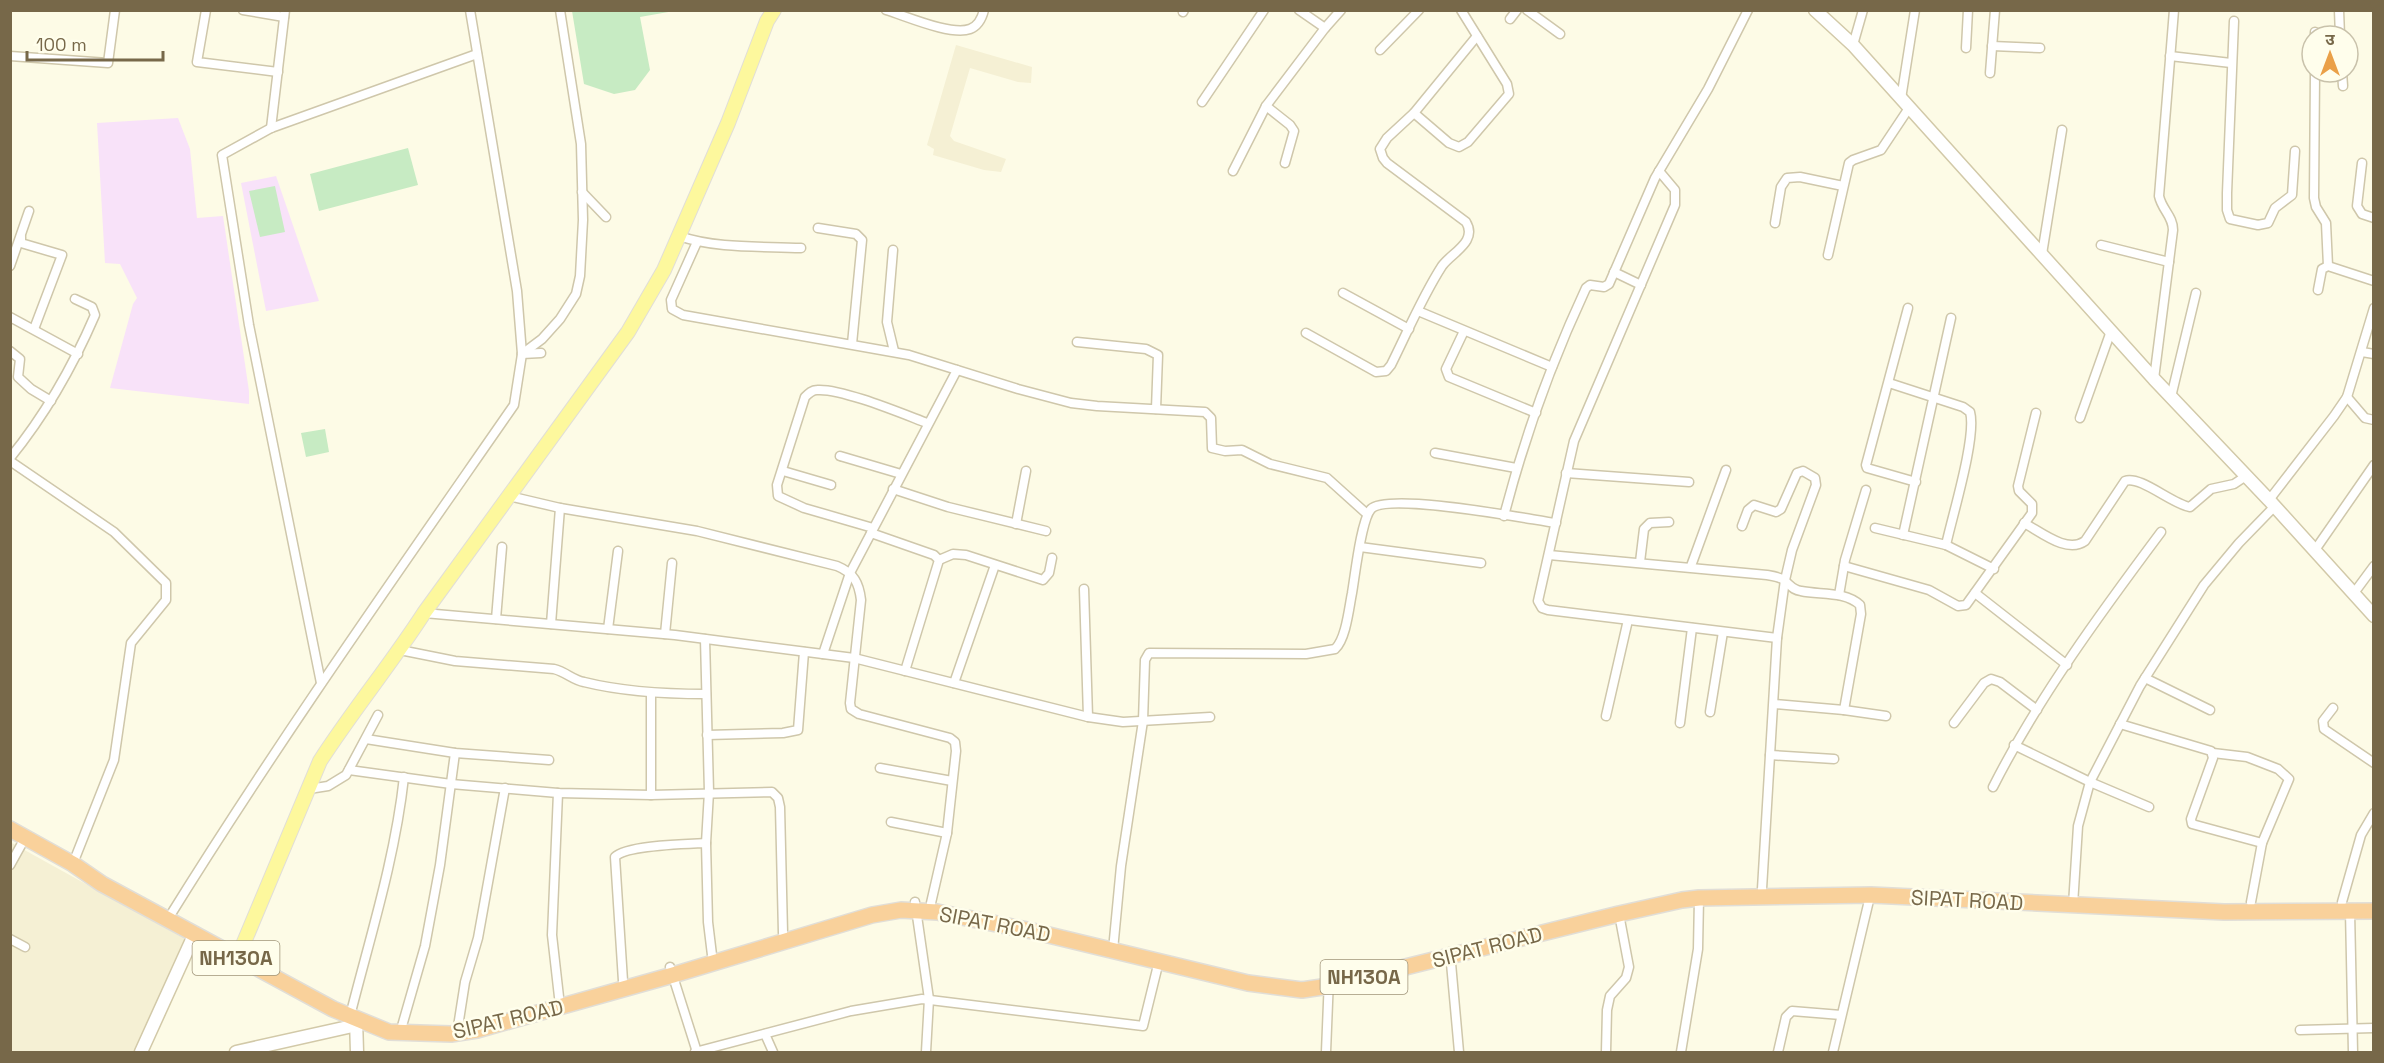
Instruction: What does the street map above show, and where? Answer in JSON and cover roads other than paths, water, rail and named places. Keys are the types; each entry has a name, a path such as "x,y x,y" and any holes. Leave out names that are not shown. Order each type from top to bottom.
{"highway":[{"name":"SIPAT ROAD","path":"10,829 19,841 195,933 237,959 354,1020 400,1029 477,1030 671,971 872,915 931,903 1071,930 1159,961 1248,983 1302,990 1451,952 1682,900 1871,892"},
{"name":"SIPAT ROAD","path":"1451,952 1624,903 1708,890 1762,889 2073,900 2251,902 2346,907 2373,911"},
{"name":"SIPAT ROAD","path":"2073,900 2224,912 2346,907 2373,901"},
{"name":"SIPAT ROAD","path":"457,1028 559,997 671,971 712,955 783,933 897,902 1264,978 1329,982"}],"main road":[{"path":"237,959 320,761 424,613 628,332 664,270 774,10"}],"street":[{"path":"10,56 108,63 115,10"},
{"path":"206,10 197,62 278,72"},
{"path":"243,10 284,14 272,128"},
{"path":"168,919 233,813 514,405 522,354 517,291 470,10"},
{"path":"522,354 542,339 560,319 576,294 580,276 581,144 560,10"},
{"path":"886,10 960,30 974,27 981,19 984,10"},
{"path":"1202,102 1264,10"},
{"path":"1299,10 1325,28"},
{"path":"1233,171 1266,106 1341,10"},
{"path":"1380,50 1419,10"},
{"path":"1414,113 1449,143 1459,147 1468,142 1509,94 1507,84 1461,10"},
{"path":"1510,19 1517,10"},
{"path":"1527,10 1560,34"},
{"path":"1504,516 1516,468 1552,368 1586,288 1590,285 1607,285 1659,171 1708,89 1748,10"},
{"path":"1815,10 1852,45 2154,379 2272,503 2373,616"},
{"path":"1852,45 1863,10"},
{"path":"1828,255 1849,163 1881,150 1905,104 1915,10"},
{"path":"1966,48 1968,10"},
{"path":"1989,73 1995,10"},
{"path":"2154,379 2173,224 2159,196 2174,10"},
{"path":"2235,21 2231,63 2227,193 2227,210 2230,219 2258,225 2268,223 2275,208 2292,195 2295,151"},
{"path":"1306,333 1371,369 1382,372 1391,365 1442,267 1466,243 1469,229 1466,222 1383,158 1380,149 1382,144 1414,113 1477,36"},
{"path":"1992,46 2040,48"},
{"path":"321,683 248,320 222,155 272,128 477,54"},
{"path":"2170,56 2231,63"},
{"path":"2315,84 2314,198 2316,207 2326,223 2328,266"},
{"path":"1266,106 1290,124 1293,132 1285,163"},
{"path":"2042,254 2062,130"},
{"path":"2362,163 2357,206 2362,214 2373,218"},
{"path":"1659,171 1675,189 1675,205 1574,441 1538,601 1542,608 1777,638"},
{"path":"1774,223 1781,187 1787,178 1800,177 1843,186"},
{"path":"582,192 606,218"},
{"path":"10,266 29,211"},
{"path":"818,228 856,234 862,240 852,344"},
{"path":"679,236 697,242 801,248"},
{"path":"21,237 21,243 62,255 34,329"},
{"path":"697,242 671,300 672,309 683,315 894,351 1018,390 1071,403 1205,412 1211,418 1210,444 1214,450 1242,450 1270,464 1327,478 1367,514"},
{"path":"2102,245 2169,262"},
{"path":"893,250 887,322 894,351"},
{"path":"2318,290 2322,269 2328,266 2373,280"},
{"path":"1614,272 1641,285"},
{"path":"1343,293 1409,329"},
{"path":"2171,397 2196,293"},
{"path":"71,867 114,760 131,643 166,600 166,583 114,532 10,460 34,429 78,354 95,310 75,299"},
{"path":"1908,308 1866,465 1875,472 1916,482"},
{"path":"2073,900 2078,826 2090,782 2145,678 2204,585 2272,503 2347,397 2373,308"},
{"path":"1418,311 1552,368"},
{"path":"10,317 78,354"},
{"path":"1903,534 1951,318"},
{"path":"1464,331 1446,369 1449,377 1536,413"},
{"path":"2080,418 2111,331"},
{"path":"1077,342 1146,349 1158,355 1156,409"},
{"path":"10,351 20,359 18,374 21,381 51,401"},
{"path":"2362,352 2373,354"},
{"path":"522,354 541,353"},
{"path":"823,654 850,573 927,423 957,370"},
{"path":"1889,383 1967,409 1971,417 1968,449 1946,545"},
{"path":"927,423 860,399 824,390 812,392 805,397 802,405 776,489 778,496 782,499 872,530 934,555 939,561"},
{"path":"2347,397 2365,418 2373,420"},
{"path":"1844,566 1929,590 1958,606 1966,605 2032,513 2032,504 2019,491 2018,486 2036,413"},
{"path":"1435,453 1516,468"},
{"path":"840,456 901,474"},
{"path":"2315,550 2373,465"},
{"path":"1691,566 1726,470"},
{"path":"783,471 831,485"},
{"path":"1016,524 1026,471"},
{"path":"1742,526 1748,510 1754,505 1779,512 1797,472 1803,471 1815,478 1816,485 1792,550 1785,580 1777,638 1762,889"},
{"path":"1566,473 1689,482"},
{"path":"2024,523 2065,544 2077,546 2085,541 2125,481 2135,480 2176,503 2190,507 2194,506 2211,489 2234,484 2246,476"},
{"path":"893,489 948,507 1046,531"},
{"path":"1839,595 1844,566 1866,490"},
{"path":"509,496 560,508 697,531 837,566 850,573 858,585 861,600 851,709 859,714 953,740 956,751 947,833 931,903"},
{"path":"1113,946 1121,866 1143,721 1145,667 1149,653 1306,654 1335,649 1341,639 1349,611 1367,514 1378,504 1451,507 1556,523"},
{"path":"550,624 560,508"},
{"path":"1640,562 1644,529 1650,523 1669,522"},
{"path":"1875,528 1946,545 1994,568"},
{"path":"1993,787 2014,745 2067,664 2119,588 2162,532"},
{"path":"496,619 502,547"},
{"path":"1360,547 1481,563"},
{"path":"608,629 618,551"},
{"path":"939,561 958,554 1043,580 1049,573 1052,558"},
{"path":"1549,555 1691,566 1767,575 1785,580 1792,589 1839,595 1857,602 1861,609 1844,710"},
{"path":"905,671 939,561"},
{"path":"665,634 672,563"},
{"path":"954,683 995,565"},
{"path":"2354,593 2373,566"},
{"path":"1084,589 1088,717"},
{"path":"1974,593 2067,664"},
{"path":"424,613 665,634 854,658 1088,717 1123,722 1210,717"},
{"path":"1606,716 1628,620"},
{"path":"1680,723 1692,628"},
{"path":"1710,712 1723,632"},
{"path":"705,639 709,792 705,843 708,922 712,955"},
{"path":"400,650 455,661 554,669 583,682 651,694 706,694"},
{"path":"708,735 783,733 798,730 804,652"},
{"path":"2145,678 2210,710"},
{"path":"1954,723 1984,683 1991,679 2000,682 2037,710"},
{"path":"651,694 651,795"},
{"path":"1774,704 1886,716"},
{"path":"2333,708 2323,721 2324,729 2373,763"},
{"path":"309,789 338,782 350,770 378,715"},
{"path":"2120,724 2207,749 2213,753 2247,758 2278,770 2289,778 2262,843 2251,902"},
{"path":"366,739 455,753 549,760"},
{"path":"2014,745 2090,782 2149,807"},
{"path":"400,1029 425,946 440,865 455,753"},
{"path":"2213,753 2191,819 2192,824 2262,843"},
{"path":"1770,755 1834,759"},
{"path":"880,768 952,780"},
{"path":"350,770 451,784 558,794 651,795 767,791 776,794 783,933"},
{"path":"357,1053 354,1020 388,872 400,812 404,777"},
{"path":"457,1028 465,982 478,938 505,788"},
{"path":"558,794 552,935 559,997"},
{"path":"2353,1053 2346,907 2361,835 2373,813"},
{"path":"891,822 947,833"},
{"path":"10,865 19,841"},
{"path":"622,981 615,857 624,851 705,843"},
{"path":"1833,1053 1871,892"},
{"path":"1681,1053 1698,949 1699,898"},
{"path":"915,906 929,999 923,1052"},
{"path":"1606,1053 1607,1010 1610,996 1626,978 1629,968 1619,914"},
{"path":"141,1053 195,933"},
{"path":"10,939 24,947"},
{"path":"1451,952 1459,1053"},
{"path":"671,971 696,1052 851,1011 922,999 1143,1026 1159,961"},
{"path":"1326,1053 1329,982"},
{"path":"1778,1053 1787,1014 1792,1011 1841,1015"},
{"path":"236,1053 250,1051 354,1020"},
{"path":"2300,1030 2373,1028"},
{"path":"765,1034 773,1053"}]}
